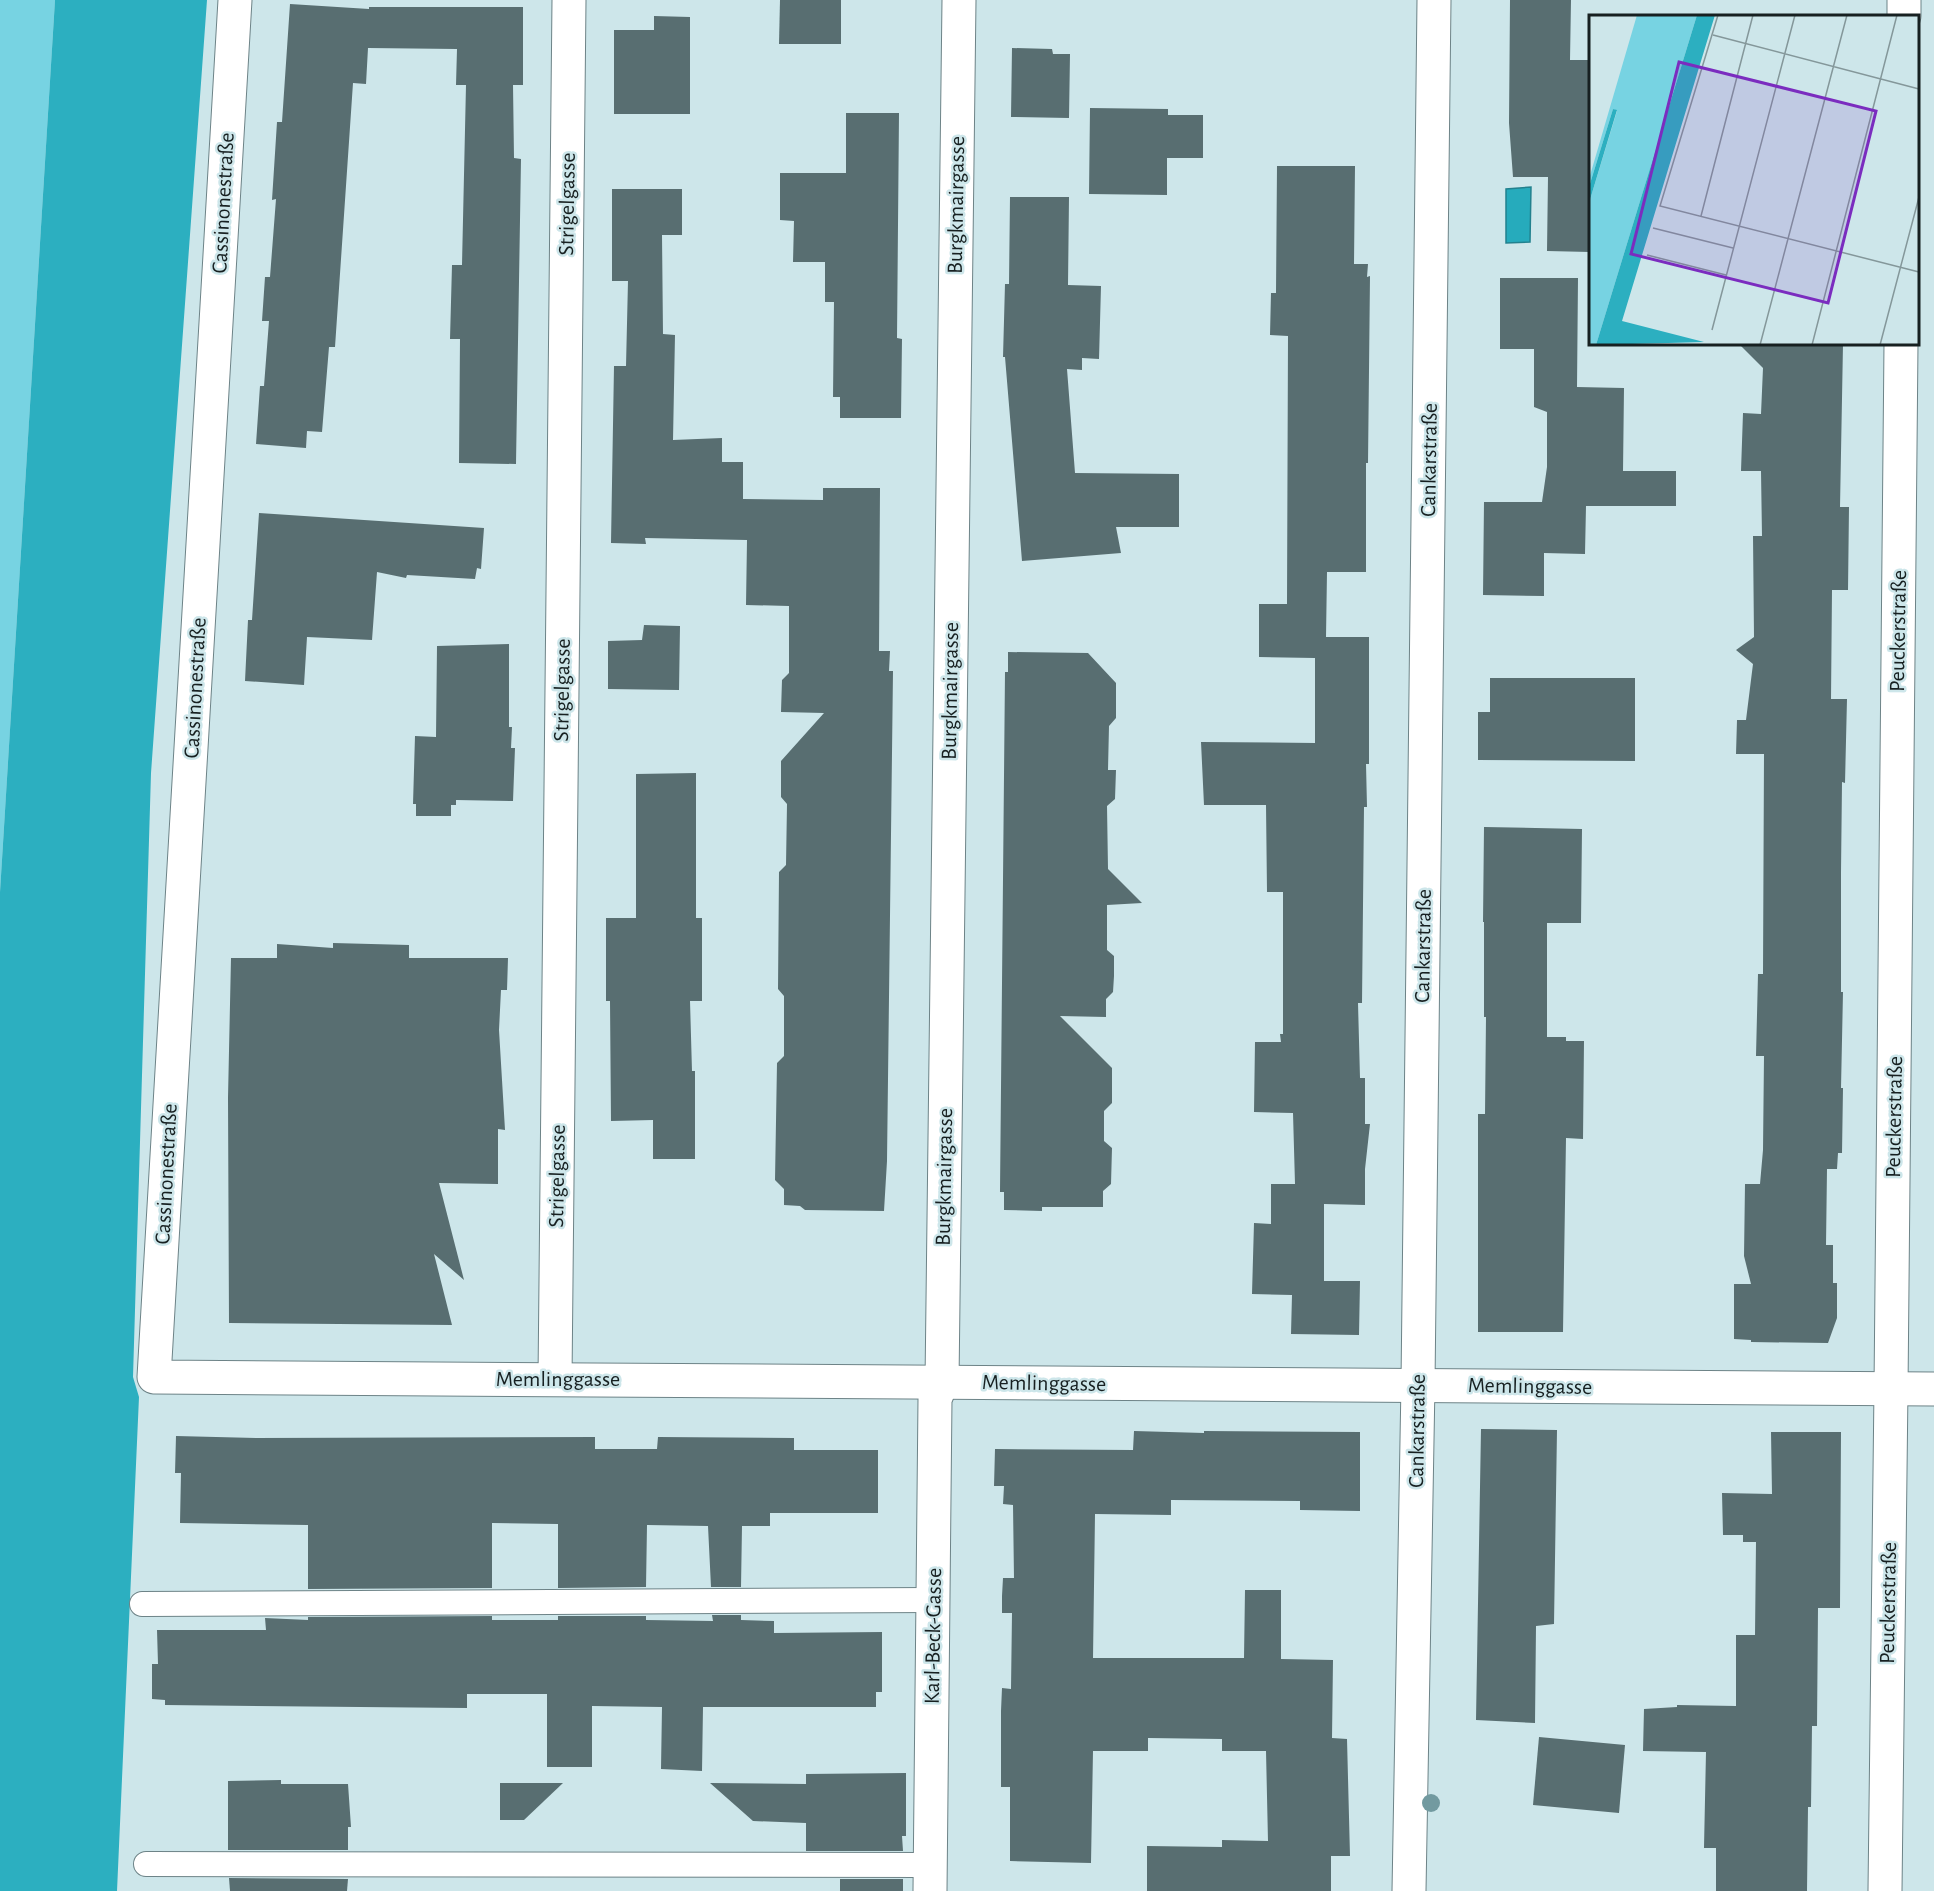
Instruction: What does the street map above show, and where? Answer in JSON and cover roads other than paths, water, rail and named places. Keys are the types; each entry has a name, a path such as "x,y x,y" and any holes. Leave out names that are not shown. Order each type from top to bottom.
{"street":[{"name":"Cassinonestraße","path":"154,1377 235,0"},
{"name":"Strigelgasse","path":"555,1379 569,0"},
{"name":"Burgkmairgasse","path":"942,1382 959,0"},
{"name":"Cankarstraße","path":"1409,1891 1418,1384 1434,0"},
{"name":"Peuckerstraße","path":"1885,1891 1901,345"},
{"name":"Memlinggasse","path":"154,1377 1934,1389"},
{"name":"Karl-Beck-Gasse","path":"930,1878 935,1399 942,1382"}],"lane":[{"path":"142,1604 933,1600"},
{"path":"146,1864 930,1878"}]}
